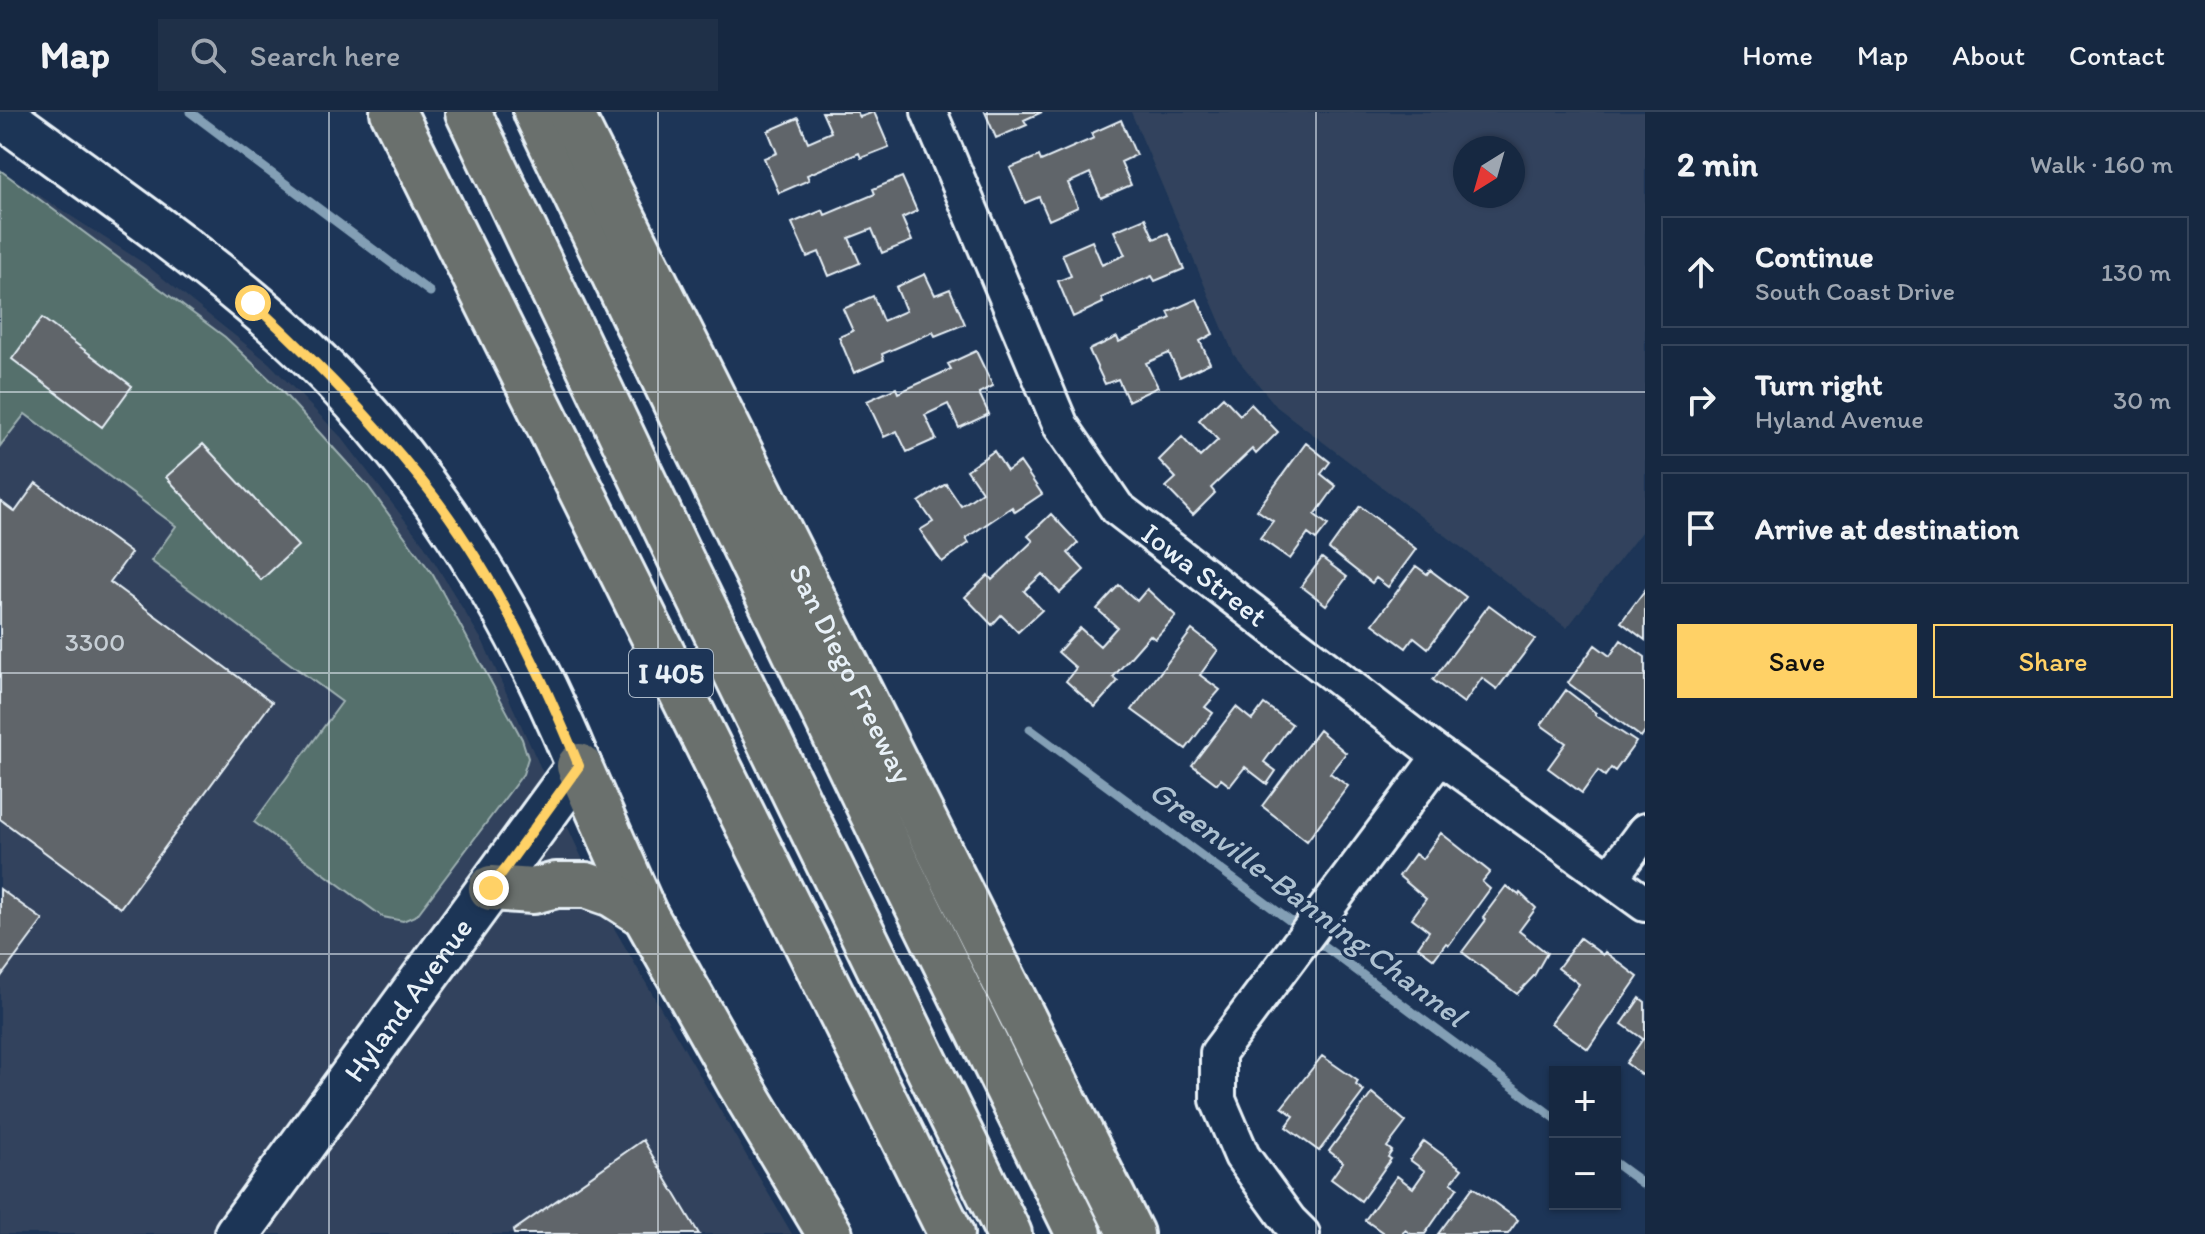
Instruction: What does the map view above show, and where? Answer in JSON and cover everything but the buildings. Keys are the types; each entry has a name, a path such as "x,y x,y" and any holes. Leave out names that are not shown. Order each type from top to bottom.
{"highway":[{"name":"I 405","path":"393,112 951,1234"},
{"path":"468,112 677,553 1009,1234"},
{"path":"536,112 882,834 1079,1234"},
{"name":"San Diego Freeway","path":"570,112 1131,1234"},
{"path":"579,766 645,915 740,1084 830,1234"},
{"path":"491,888 533,891 556,885 586,885 612,894 645,915"}],"main road":[{"path":"0,114 253,303 312,358 388,440 441,506 482,569 556,710 579,766"},
{"name":"Hyland Avenue","path":"237,1234 579,766"}],"street":[{"name":"Iowa Street","path":"929,112 1061,426 1117,508 1440,756 1645,904"},
{"path":"1302,1234 1242,1156 1218,1100 1218,1053 1440,756"},
{"path":"1610,878 1645,831"}],"shaded area":[{"path":"1131,112 1645,112 1645,527 1567,628 1277,407 1234,355"},
{"path":"0,170 145,264 269,363 342,438 424,545 483,642 614,928 792,1234 0,1234"}],"green space":[{"path":"0,170 225,337 279,388 368,486 433,575 522,739 528,758 523,774 417,915 403,921 383,917 254,822 342,702 151,561 176,526 25,414 0,446"}],"waterway":[{"name":"Greenville-Banning Channel","path":"190,112 430,292"},
{"name":"Greenville-Banning Channel","path":"1030,729 1301,929"},
{"name":"Greenville-Banning Channel","path":"1313,938 1549,1114"},
{"name":"Greenville-Banning Channel","path":"1621,1167 1645,1185"}],"route":[{"path":"253,303 312,358 388,440 441,506 506,610 556,710 579,766 491,888"}]}
